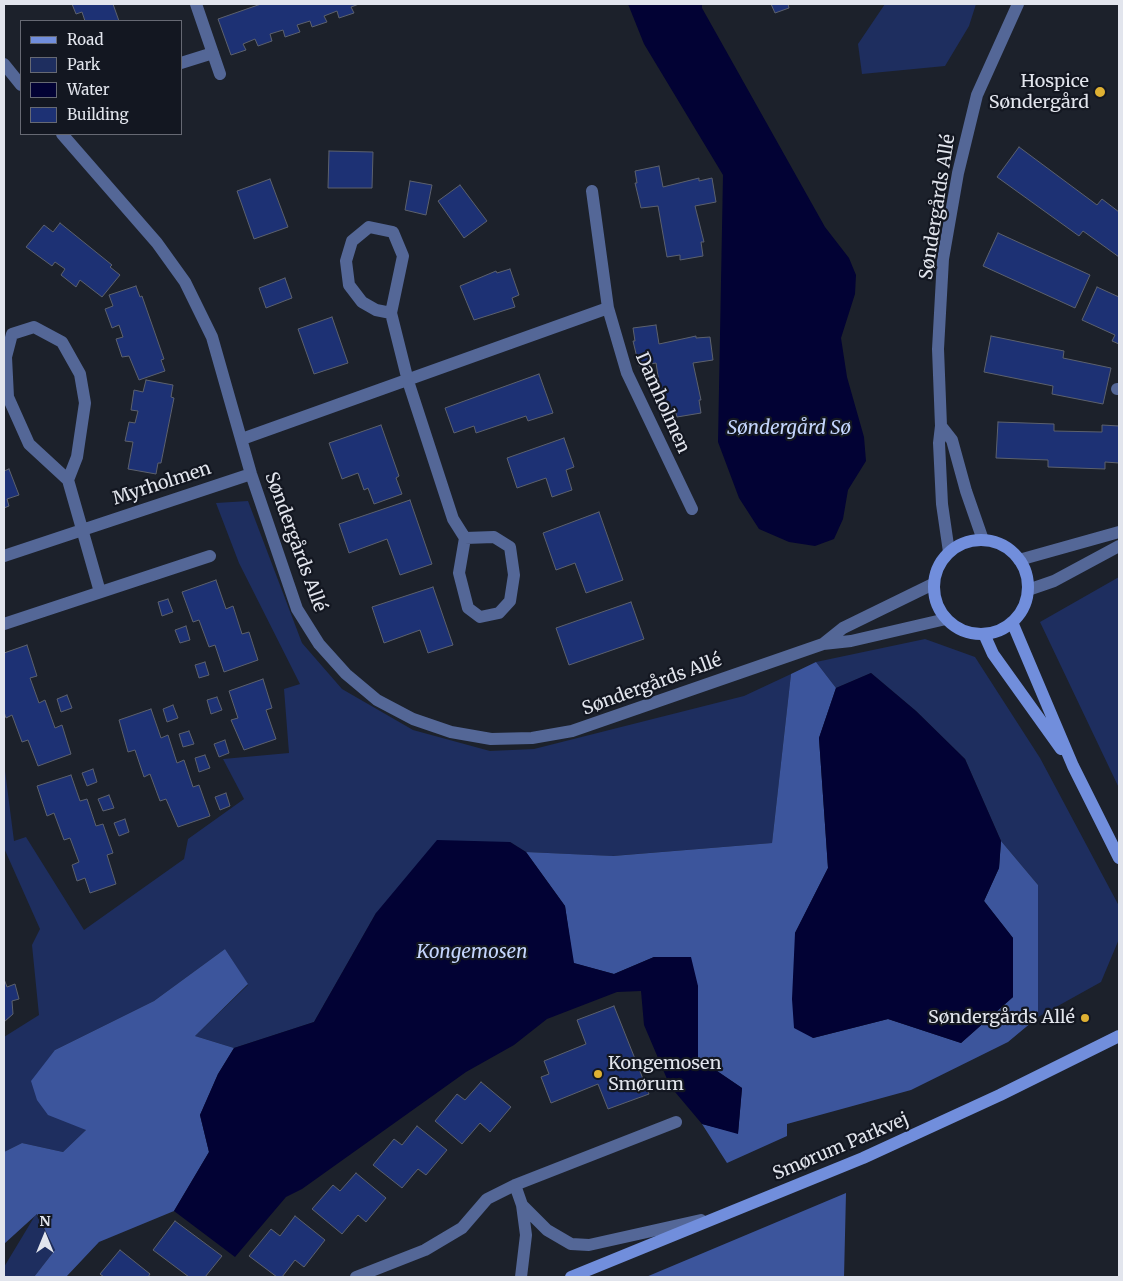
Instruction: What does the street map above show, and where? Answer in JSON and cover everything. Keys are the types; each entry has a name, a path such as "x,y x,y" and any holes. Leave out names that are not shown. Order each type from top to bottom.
{"street":[{"path":"196,4 220,74"},
{"name":"Søndergårds Allé","path":"948,552 942,504 938,443 942,426 938,349 943,259 958,173 977,95 1018,4"},
{"path":"182,63 213,53"},
{"path":"4,64 20,84"},
{"name":"Søndergårds Allé","path":"63,135 157,243 185,282 212,337 251,474 297,610 318,644 346,674 377,700 413,719 451,732 500,739 532,738 572,732 822,644 851,641 946,618"},
{"name":"Damholmen","path":"592,191 608,308 627,373 692,509"},
{"path":"391,313 376,310 362,302 349,285 346,261 352,240 369,227 393,232 403,256 391,313 408,381 453,518 465,538 459,573 468,608 480,617 499,613 510,601 514,576 510,547 494,537 465,538"},
{"path":"242,439 608,308"},
{"path":"68,480 77,457 85,403 80,374 62,342 34,327 12,334 6,357 8,397 29,444 68,480 100,592"},
{"name":"Søndergårds Allé","path":"942,426 952,440 966,491 983,540"},
{"name":"Myrholmen","path":"4,556 83,528 251,474"},
{"path":"1019,560 1119,532"},
{"path":"983,540 1004,546 1019,560 1025,571 1028,590 1022,610 1012,622 999,630 984,634 972,633 961,629 946,618 935,599 933,584 937,569 948,552 962,544 983,540"},
{"path":"1028,590 1054,581 1119,546"},
{"path":"4,624 210,556"},
{"name":"Søndergårds Allé","path":"822,644 843,628 933,584"},
{"path":"1012,622 1073,766 1119,858"},
{"path":"984,634 993,654 1073,766"},
{"name":"Smørum Parkvej","path":"571,1277 726,1215 940,1123 1119,1036"},
{"path":"356,1277 424,1250 462,1228 487,1199 514,1185 676,1122"},
{"path":"514,1185 522,1205 526,1235 521,1277"},
{"path":"522,1205 547,1230 571,1244 589,1245 726,1215"}],"green space":[{"path":"885,4 976,4 969,26 945,66 862,74 858,44"},
{"path":"248,501 302,643 342,689 413,730 490,751 534,749 744,696 791,674 772,843 612,856 526,852 510,842 376,913 314,1022 234,1048 195,1036 248,985 225,949 154,1001 55,1050 86,1130 63,1152 22,1143 4,1152 4,1037 39,1015 32,945 40,929 4,848 4,763 14,841 26,837 84,930 184,859 188,839 244,799 223,759 289,753 284,689 300,684 239,563 216,503"},
{"path":"1119,577 1119,788 1040,622"},
{"path":"925,639 975,657 1040,758 1119,906 1119,939 1101,982 1038,1017 1038,885 1001,841 965,759 916,711 871,673 836,688 816,662"},
{"path":"36,1214 55,1250 34,1277 4,1277 4,1267"}],"shaded area":[{"path":"816,662 836,688 819,738 828,868 795,933 813,1038 888,1019 961,1043 1013,997 1013,938 984,901 999,868 1001,841 1038,885 1038,1017 1008,1042 911,1090 787,1124 787,1136 727,1163 702,1124 738,1133 742,1088 698,1058 698,986 654,957 614,974 573,963 565,906 526,852 613,856 772,843 791,674"},
{"path":"225,949 248,984 195,1036 234,1048 218,1074 200,1115 209,1152 174,1211 99,1242 66,1277 34,1277 55,1250 37,1214 4,1244 4,1152 22,1143 63,1152 86,1130 48,1115 37,1100 31,1081 55,1050 154,1001"},
{"path":"846,1193 844,1277 646,1277"}],"water":[{"name":"Søndergård Sø","path":"628,4 702,4 702,8 825,227 849,258 856,275 855,294 841,338 847,377 864,437 866,461 848,490 843,519 834,539 815,546 789,542 759,529 739,498 718,442 723,175 644,44"},
{"path":"871,673 916,711 965,759 1001,841 999,868 984,901 1013,938 1013,997 961,1043 888,1019 813,1038 794,1028 792,999 795,933 828,868 819,738 836,688"},
{"name":"Kongemosen","path":"437,840 510,842 526,852 565,906 574,963 614,974 654,957 691,957 698,986 698,1058 742,1088 738,1134 702,1124 670,1086 644,1025 641,991 617,992 547,1019 514,1045 466,1072 302,1189 286,1197 235,1257 174,1211 209,1152 200,1115 218,1074 234,1048 314,1022 376,913"}],"building":[{"path":"72,4 113,4 119,20 85,20 82,12 76,14"},
{"path":"261,4 359,4 351,7 354,13 339,18 337,11 324,16 327,22 312,27 310,21 297,25 300,32 285,37 283,30 270,34 272,41 258,46 255,39 243,44 246,50 231,55 218,19"},
{"path":"771,4 788,4 789,8 775,13"},
{"path":"1019,147 1097,205 1102,199 1119,212 1119,257 1083,231 1079,236 997,177"},
{"path":"329,151 373,152 372,188 328,188"},
{"path":"659,166 663,187 699,178 699,181 712,178 716,202 695,206 704,242 701,242 703,256 680,260 680,255 667,257 658,206 641,208 635,183 637,183 635,171"},
{"path":"270,179 288,227 254,239 237,191"},
{"path":"410,181 432,185 426,215 405,210"},
{"path":"460,185 487,221 464,238 438,201"},
{"path":"60,223 112,265 110,267 120,275 102,297 80,280 76,287 61,275 65,269 55,262 52,266 26,247 44,225 53,232"},
{"path":"998,233 1090,275 1075,308 983,266"},
{"path":"510,269 519,295 512,298 515,307 474,320 460,286 496,271 497,273"},
{"path":"285,278 292,298 266,308 259,288"},
{"path":"136,286 140,297 142,296 164,359 161,360 165,371 139,380 129,356 122,357 116,339 123,337 119,325 112,328 105,309 113,306 109,295"},
{"path":"1097,287 1119,297 1119,344 1112,341 1115,335 1082,320"},
{"path":"332,317 348,363 314,374 298,329"},
{"path":"656,325 659,344 696,336 696,338 710,337 713,360 693,363 701,400 699,400 701,413 677,417 676,413 664,414 656,363 639,366 633,341 635,341 633,328"},
{"path":"991,336 1064,351 1063,358 1111,368 1103,404 1052,394 1053,386 984,372"},
{"path":"539,374 553,413 528,421 526,416 476,433 474,426 454,433 445,408"},
{"path":"146,380 173,385 171,397 174,398 161,463 158,463 156,474 128,469 133,442 125,441 129,422 135,423 138,411 131,410 134,390 143,392"},
{"path":"998,422 1054,424 1054,431 1102,432 1102,425 1119,426 1119,463 1105,462 1105,469 1048,467 1048,460 996,458"},
{"path":"381,425 399,476 396,478 402,494 374,504 368,488 364,490 358,473 342,479 329,443"},
{"path":"564,438 574,467 566,470 572,490 552,497 546,478 517,488 507,458"},
{"path":"9,469 19,495 7,499 9,506 4,508 4,471"},
{"path":"410,500 432,564 400,575 387,539 349,553 339,524"},
{"path":"599,512 623,580 586,593 575,563 556,570 543,533"},
{"path":"216,580 226,609 233,606 242,634 249,632 258,660 224,672 215,645 209,647 199,620 193,622 182,592"},
{"path":"433,587 453,645 428,653 420,630 384,643 372,607"},
{"path":"168,599 173,612 162,616 158,602"},
{"path":"631,602 644,639 569,665 556,628"},
{"path":"186,626 190,640 180,643 175,630"},
{"path":"27,645 37,676 30,678 39,703 45,700 55,728 62,725 71,754 38,766 28,740 22,742 12,715 6,718 4,712 4,653"},
{"path":"205,662 209,675 199,678 195,665"},
{"path":"263,679 272,708 266,710 276,739 244,750 231,720 238,718 229,691"},
{"path":"67,695 72,708 61,712 57,699"},
{"path":"217,697 222,710 211,714 207,700"},
{"path":"173,705 178,718 167,722 163,709"},
{"path":"151,709 161,738 168,735 177,763 184,760 193,787 199,785 210,816 178,827 166,799 160,801 150,774 144,777 135,750 128,752 119,720"},
{"path":"189,731 194,744 183,747 179,734"},
{"path":"225,740 229,753 219,757 214,744"},
{"path":"205,755 210,768 199,772 195,758"},
{"path":"93,769 97,782 87,786 82,773"},
{"path":"71,775 80,801 87,799 96,826 103,824 113,853 107,855 116,884 90,893 85,878 77,881 72,865 79,862 70,838 64,840 54,813 47,816 37,786"},
{"path":"226,793 230,806 220,810 215,797"},
{"path":"109,795 114,808 103,811 98,799"},
{"path":"125,819 129,832 119,836 114,823"},
{"path":"4,979 7,987 15,984 19,999 12,1001 13,1014 4,1022"},
{"path":"614,1006 649,1094 608,1109 598,1084 551,1103 541,1077 549,1074 544,1061 586,1044 577,1020"},
{"path":"481,1082 511,1107 490,1132 480,1123 462,1144 435,1121 457,1094 465,1100"},
{"path":"417,1126 447,1150 426,1175 418,1169 402,1188 373,1165 394,1139 402,1145"},
{"path":"356,1173 386,1198 366,1222 358,1215 342,1234 312,1209 333,1185 340,1191"},
{"path":"295,1216 325,1240 304,1267 295,1260 282,1277 277,1277 249,1256 271,1229 280,1236"},
{"path":"175,1221 222,1256 205,1277 189,1277 153,1250"},
{"path":"120,1250 150,1274 148,1277 104,1277 100,1274"}],"place":[{"name":"Hospice Søndergård","path":"1100,92"},
{"name":"Søndergårds Allé","path":"1085,1018"},
{"name":"Kongemosen Smørum","path":"598,1074"}]}
